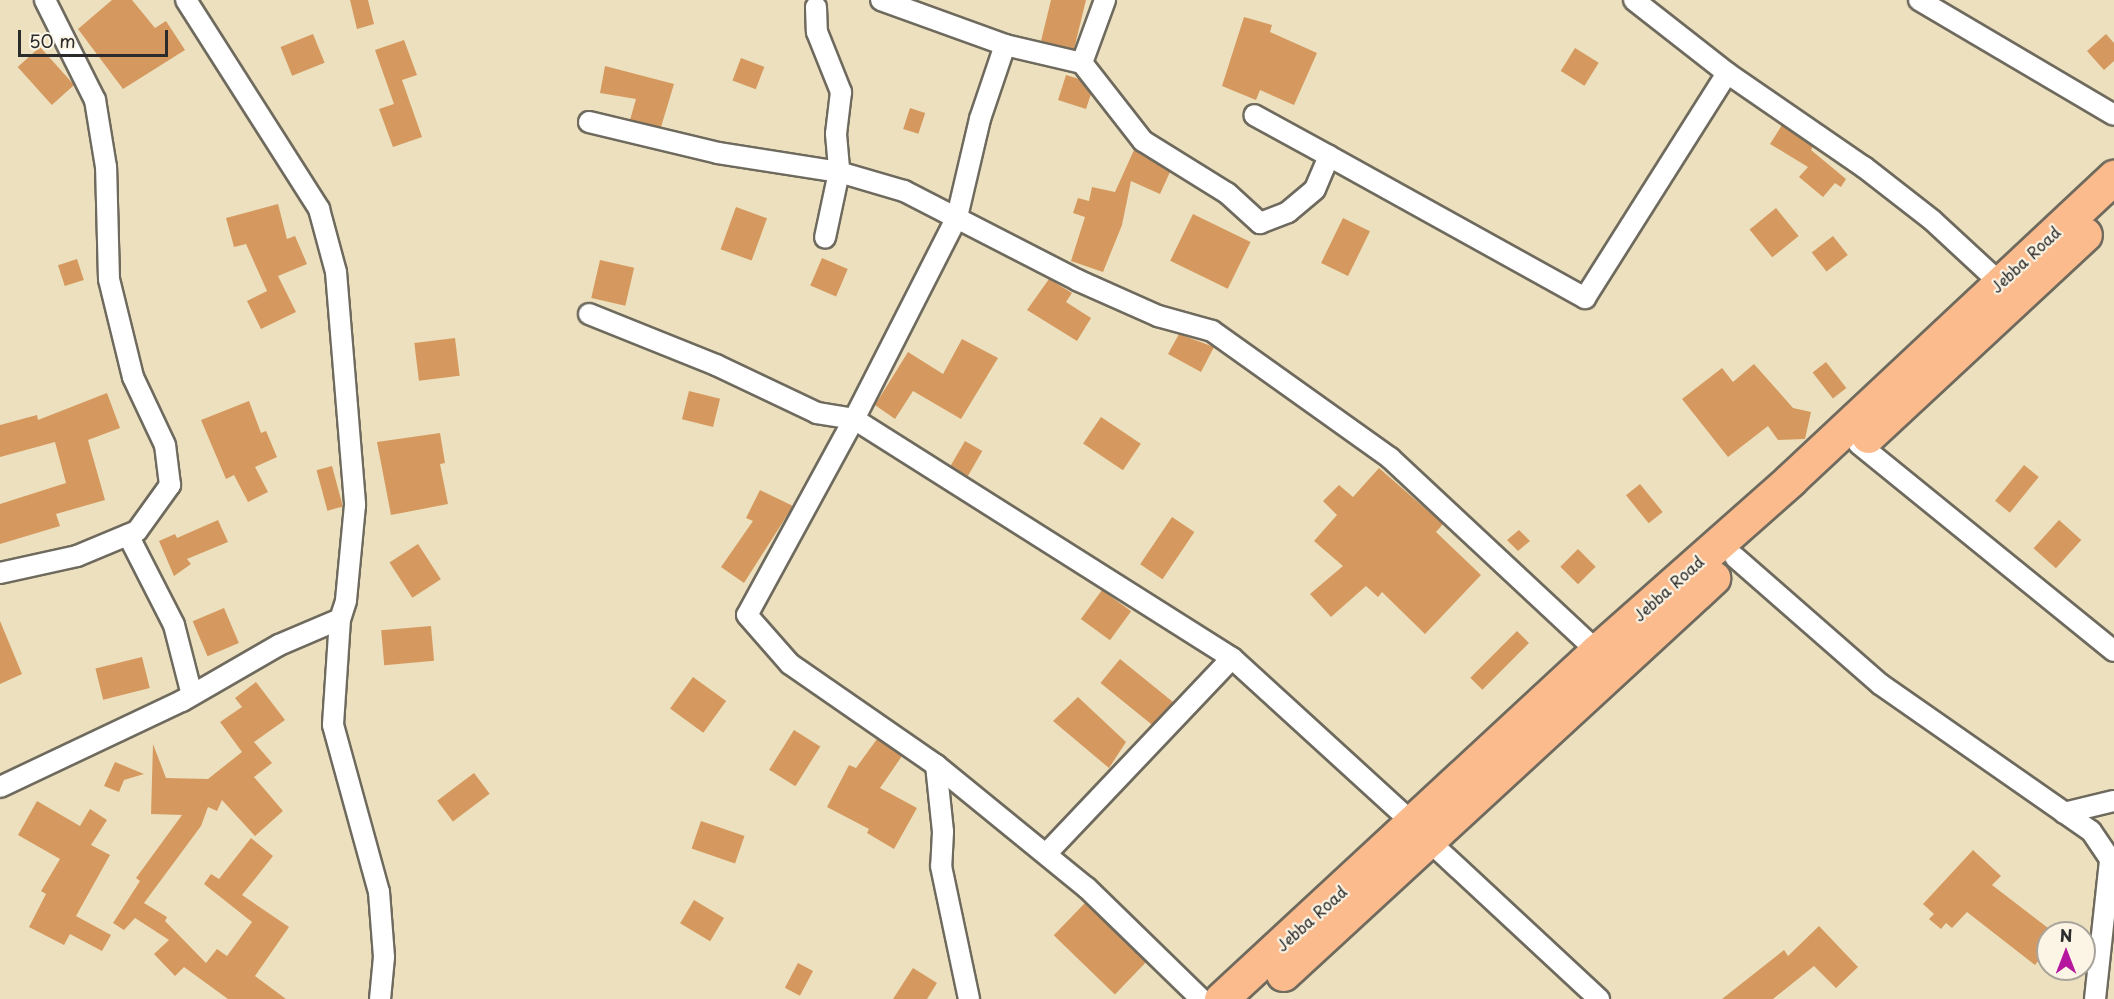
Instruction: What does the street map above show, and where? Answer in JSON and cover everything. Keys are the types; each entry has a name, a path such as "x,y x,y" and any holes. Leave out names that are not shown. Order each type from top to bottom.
{"highway":[{"name":"Jebba Road","path":"1255,999 1422,833 1597,651 1790,480 2114,177"},
{"name":"Jebba Road","path":"1221,999 1422,833 1735,557 2114,207"}],"street":[{"path":"0,573 77,556 137,531 170,484 165,445 133,377 109,279 106,167 95,100 70,57 45,0"},
{"path":"186,0 319,209 336,272 355,505 346,600 340,619 333,725 379,892 384,957 380,999"},
{"path":"881,0 1005,45 1083,63 1143,141 1227,193 1260,223 1288,212 1315,189 1329,156"},
{"path":"1083,63 1105,0"},
{"path":"1634,0 1727,73 1864,167 1932,219 2000,283"},
{"path":"1919,0 2114,115"},
{"path":"816,7 817,32 841,92 836,134 839,172 825,238"},
{"path":"1005,45 980,119 957,217 854,419 747,615 790,664 936,765 1087,888 1201,999"},
{"path":"1254,115 1586,298 1727,73"},
{"path":"590,122 718,153 839,172 904,191 1077,280 1158,316 1212,330 1266,366 1390,458 1597,651"},
{"path":"589,314 716,365 817,413 854,419 1232,658 1599,999"},
{"path":"1860,444 2114,651"},
{"path":"128,535 174,625 192,695"},
{"path":"1735,557 1880,684 2091,831 2112,862 2095,999"},
{"path":"0,787 192,695 279,645 340,619"},
{"path":"1046,854 1232,658"},
{"path":"936,765 943,832 941,866 969,999"},
{"path":"2064,813 2114,801"}],"building":[{"path":"112,0 132,0 155,28 166,21 185,50 123,89 78,29"},
{"path":"350,0 368,0 374,24 357,29"},
{"path":"1051,0 1086,0 1074,49 1041,41"},
{"path":"1244,17 1272,25 1270,32 1317,53 1294,105 1260,90 1256,100 1222,86"},
{"path":"313,34 325,63 292,76 281,47"},
{"path":"2106,34 2114,43 2114,61 2104,70 2087,51"},
{"path":"404,40 417,75 402,80 422,137 393,147 379,109 394,104 375,50"},
{"path":"40,47 74,85 52,105 18,67"},
{"path":"1575,48 1599,63 1584,86 1561,71"},
{"path":"741,58 764,67 756,89 732,80"},
{"path":"605,66 674,84 661,127 630,120 636,99 600,93"},
{"path":"1066,75 1079,79 1091,94 1086,109 1058,100"},
{"path":"910,108 925,113 918,134 903,129"},
{"path":"1782,125 1813,146 1811,150 1846,179 1841,187 1835,183 1823,197 1799,177 1808,167 1770,144"},
{"path":"1134,150 1170,172 1160,194 1131,181 1122,225 1103,272 1071,261 1085,217 1073,213 1078,198 1089,201 1092,187 1115,192"},
{"path":"278,204 287,239 295,236 307,264 278,276 296,312 261,329 247,301 267,291 246,244 234,247 226,218"},
{"path":"736,207 767,218 752,261 721,249"},
{"path":"1776,208 1799,236 1772,257 1750,229"},
{"path":"1193,214 1251,242 1228,289 1170,261"},
{"path":"1343,218 1370,231 1348,276 1321,263"},
{"path":"1833,236 1848,255 1826,272 1812,253"},
{"path":"822,258 848,269 836,297 810,286"},
{"path":"77,259 84,280 65,286 58,265"},
{"path":"600,260 634,268 625,306 591,298"},
{"path":"1049,279 1072,293 1066,302 1091,318 1077,341 1027,310"},
{"path":"1179,334 1214,347 1201,372 1168,354"},
{"path":"455,338 460,376 419,381 414,343"},
{"path":"962,339 998,358 961,419 913,391 895,419 875,405 908,352 943,374"},
{"path":"1826,362 1846,388 1833,398 1813,372"},
{"path":"1754,364 1793,408 1811,412 1805,439 1778,440 1768,426 1728,457 1682,399 1722,368 1733,382"},
{"path":"689,391 720,399 713,427 682,419"},
{"path":"107,393 120,428 88,440 105,500 56,514 60,526 0,544 0,504 66,483 55,442 0,457 0,425 37,415 38,420"},
{"path":"249,401 261,433 266,431 277,457 255,467 268,492 248,502 234,475 226,479 201,420"},
{"path":"1101,417 1141,444 1123,470 1083,444"},
{"path":"440,433 445,463 440,464 448,504 391,515 377,442"},
{"path":"965,441 982,451 968,476 950,466"},
{"path":"2024,465 2039,477 2010,513 1995,501"},
{"path":"332,466 343,507 327,511 317,470"},
{"path":"1379,468 1443,524 1436,532 1481,575 1425,634 1382,592 1378,597 1366,586 1331,617 1310,594 1343,566 1314,541 1337,515 1323,501 1339,485 1353,497"},
{"path":"1640,484 1663,512 1649,523 1626,495"},
{"path":"760,490 793,506 744,583 721,567 753,521 746,518"},
{"path":"1172,517 1194,532 1163,579 1140,564"},
{"path":"218,520 228,542 187,559 191,564 174,576 159,541 175,534 177,538"},
{"path":"2059,520 2081,540 2056,568 2034,548"},
{"path":"1519,530 1530,541 1518,551 1507,540"},
{"path":"418,544 441,579 412,598 389,563"},
{"path":"1578,549 1596,567 1578,584 1560,567"},
{"path":"1102,590 1131,611 1110,640 1081,619"},
{"path":"224,608 239,643 208,656 193,621"},
{"path":"0,621 22,674 0,684"},
{"path":"431,626 434,661 384,665 381,630"},
{"path":"1517,631 1529,643 1482,690 1470,678"},
{"path":"142,657 150,688 103,700 95,669"},
{"path":"1120,659 1174,702 1154,727 1100,683"},
{"path":"693,677 726,701 703,733 670,709"},
{"path":"256,682 285,720 254,742 272,763 254,777 283,811 255,836 222,800 217,811 208,807 201,826 144,903 167,917 165,921 206,963 217,949 227,956 252,922 204,884 211,874 219,879 251,838 273,856 242,895 289,927 255,976 286,999 228,999 184,967 175,976 154,954 169,940 135,918 124,930 113,923 140,881 136,878 182,815 151,814 153,744 166,778 208,779 242,752 220,722 242,707 235,698"},
{"path":"1078,697 1126,742 1109,768 1053,721"},
{"path":"794,730 820,746 795,786 769,770"},
{"path":"877,739 902,756 880,788 917,808 894,849 867,833 869,829 827,807 849,765 856,768"},
{"path":"115,762 144,774 124,780 119,792 104,786"},
{"path":"474,773 490,794 453,821 437,801"},
{"path":"37,801 80,826 90,809 107,820 91,845 110,855 76,916 111,935 102,951 70,934 64,945 29,927 46,894 41,891 60,859 18,835"},
{"path":"701,821 744,836 735,863 692,848"},
{"path":"1973,850 2001,876 1992,885 2039,921 2036,921 2036,964 1967,912 1952,928 1946,923 1941,929 1929,919 1934,914 1923,904"},
{"path":"694,900 724,918 710,941 680,923"},
{"path":"1085,903 1146,962 1115,994 1054,935"},
{"path":"1819,926 1858,967 1836,988 1814,966 1773,999 1722,999 1784,950 1788,956"},
{"path":"798,963 813,971 800,996 785,988"},
{"path":"913,968 937,983 927,999 893,999"}]}
